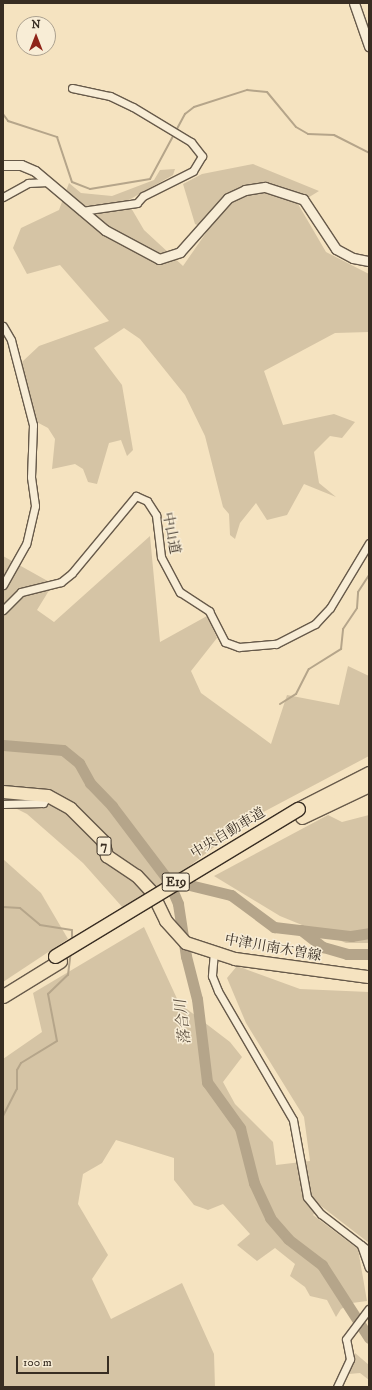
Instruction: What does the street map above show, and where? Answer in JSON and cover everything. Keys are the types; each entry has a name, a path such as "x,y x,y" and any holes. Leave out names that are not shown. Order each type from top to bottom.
{"highway":[{"name":"中央自動車道","path":"3,987 57,958 369,773"},
{"name":"中央自動車道","path":"300,813 369,785"},
{"name":"中央自動車道","path":"3,996 57,958"}],"main road":[{"name":"中津川南木曽線","path":"3,792 48,796 84,820 103,841 106,856 137,876 160,904 166,921 182,940 235,959 369,977"}],"street":[{"path":"354,3 369,46"},
{"path":"72,88 110,96 166,126 200,151 202,162 196,168 132,204 114,204 82,211"},
{"path":"3,165 28,167 82,211 124,242 153,257 165,258 180,252 228,198 251,188 273,188 303,199 340,252 369,261"},
{"path":"3,197 28,183 48,182"},
{"path":"3,326 11,340 33,425 31,478 35,506 26,544 3,585"},
{"name":"中山道","path":"3,610 21,592 61,582 72,573 139,495 156,515 161,557 180,592 209,611 225,642 240,647 276,644 315,624 330,608 369,543"},
{"path":"3,804 43,803 48,796"},
{"path":"214,952 212,976 218,991 293,1120 307,1197 321,1214 369,1251"},
{"path":"361,1245 369,1268"},
{"path":"337,1387 350,1359 346,1339 369,1309"}],"shaded area":[{"path":"253,164 319,191 298,204 326,252 369,274 369,332 335,333 264,371 283,425 334,414 355,422 342,438 330,436 314,452 319,483 336,497 304,484 287,515 267,520 256,503 240,523 235,539 230,535 229,514 223,507 205,436 185,395 140,339 124,328 94,348 122,385 133,450 127,456 121,440 109,443 97,484 88,482 83,469 75,464 52,469 55,439 48,428 31,419 22,362 39,346 109,321 60,265 27,274 13,248 21,228 59,210 69,183 81,193 112,196 154,180 160,170 175,169 173,175 127,201 144,230 183,266 208,230 195,224 183,184 202,174"},
{"path":"150,536 160,642 207,616 217,638 191,671 201,693 271,744 287,695 339,705 348,666 369,676 369,756 252,818 144,901 124,909 83,863 27,814 3,802 3,556 53,584 37,610 54,622"},
{"path":"328,815 342,822 369,815 369,943 346,943 280,916 214,876"},
{"path":"3,859 41,893 68,939 3,982"},
{"path":"144,927 179,1003 230,1042 242,1057 223,1082 235,1104 273,1142 276,1165 310,1161 304,1117 246,1023 227,978 237,966 300,989 369,992 369,1243 321,1206 313,1215 358,1249 367,1301 352,1303 341,1309 336,1317 327,1300 310,1296 305,1287 290,1276 295,1264 275,1248 257,1261 237,1245 250,1234 223,1204 208,1210 194,1205 174,1180 174,1158 116,1140 102,1163 83,1174 78,1204 108,1255 92,1279 111,1319 182,1283 214,1354 215,1387 3,1387 3,1059 42,1032 33,993"},
{"path":"355,1353 369,1365 369,1380 360,1373 349,1374"}],"waterway":[{"path":"3,114 8,121 57,137 72,182 90,189 150,179 185,114 194,107 247,90 267,92 296,127 308,134 334,135 369,153"},
{"path":"280,704 296,694 309,669 341,649 343,629 357,608 358,592 369,575"},
{"name":"落合川","path":"3,745 63,750 79,763 90,783 112,806 168,880 178,904 186,956 197,999 207,1082 240,1128 254,1183 270,1218 288,1239 322,1265 369,1338"},
{"path":"173,881 231,895 274,927 351,936 369,933"},
{"path":"3,907 20,908 40,925 72,930 72,940"},
{"path":"301,930 323,947 347,954 369,954"},
{"path":"3,1116 17,1089 17,1070 21,1063 57,1041 48,994 68,975 71,952"}]}
